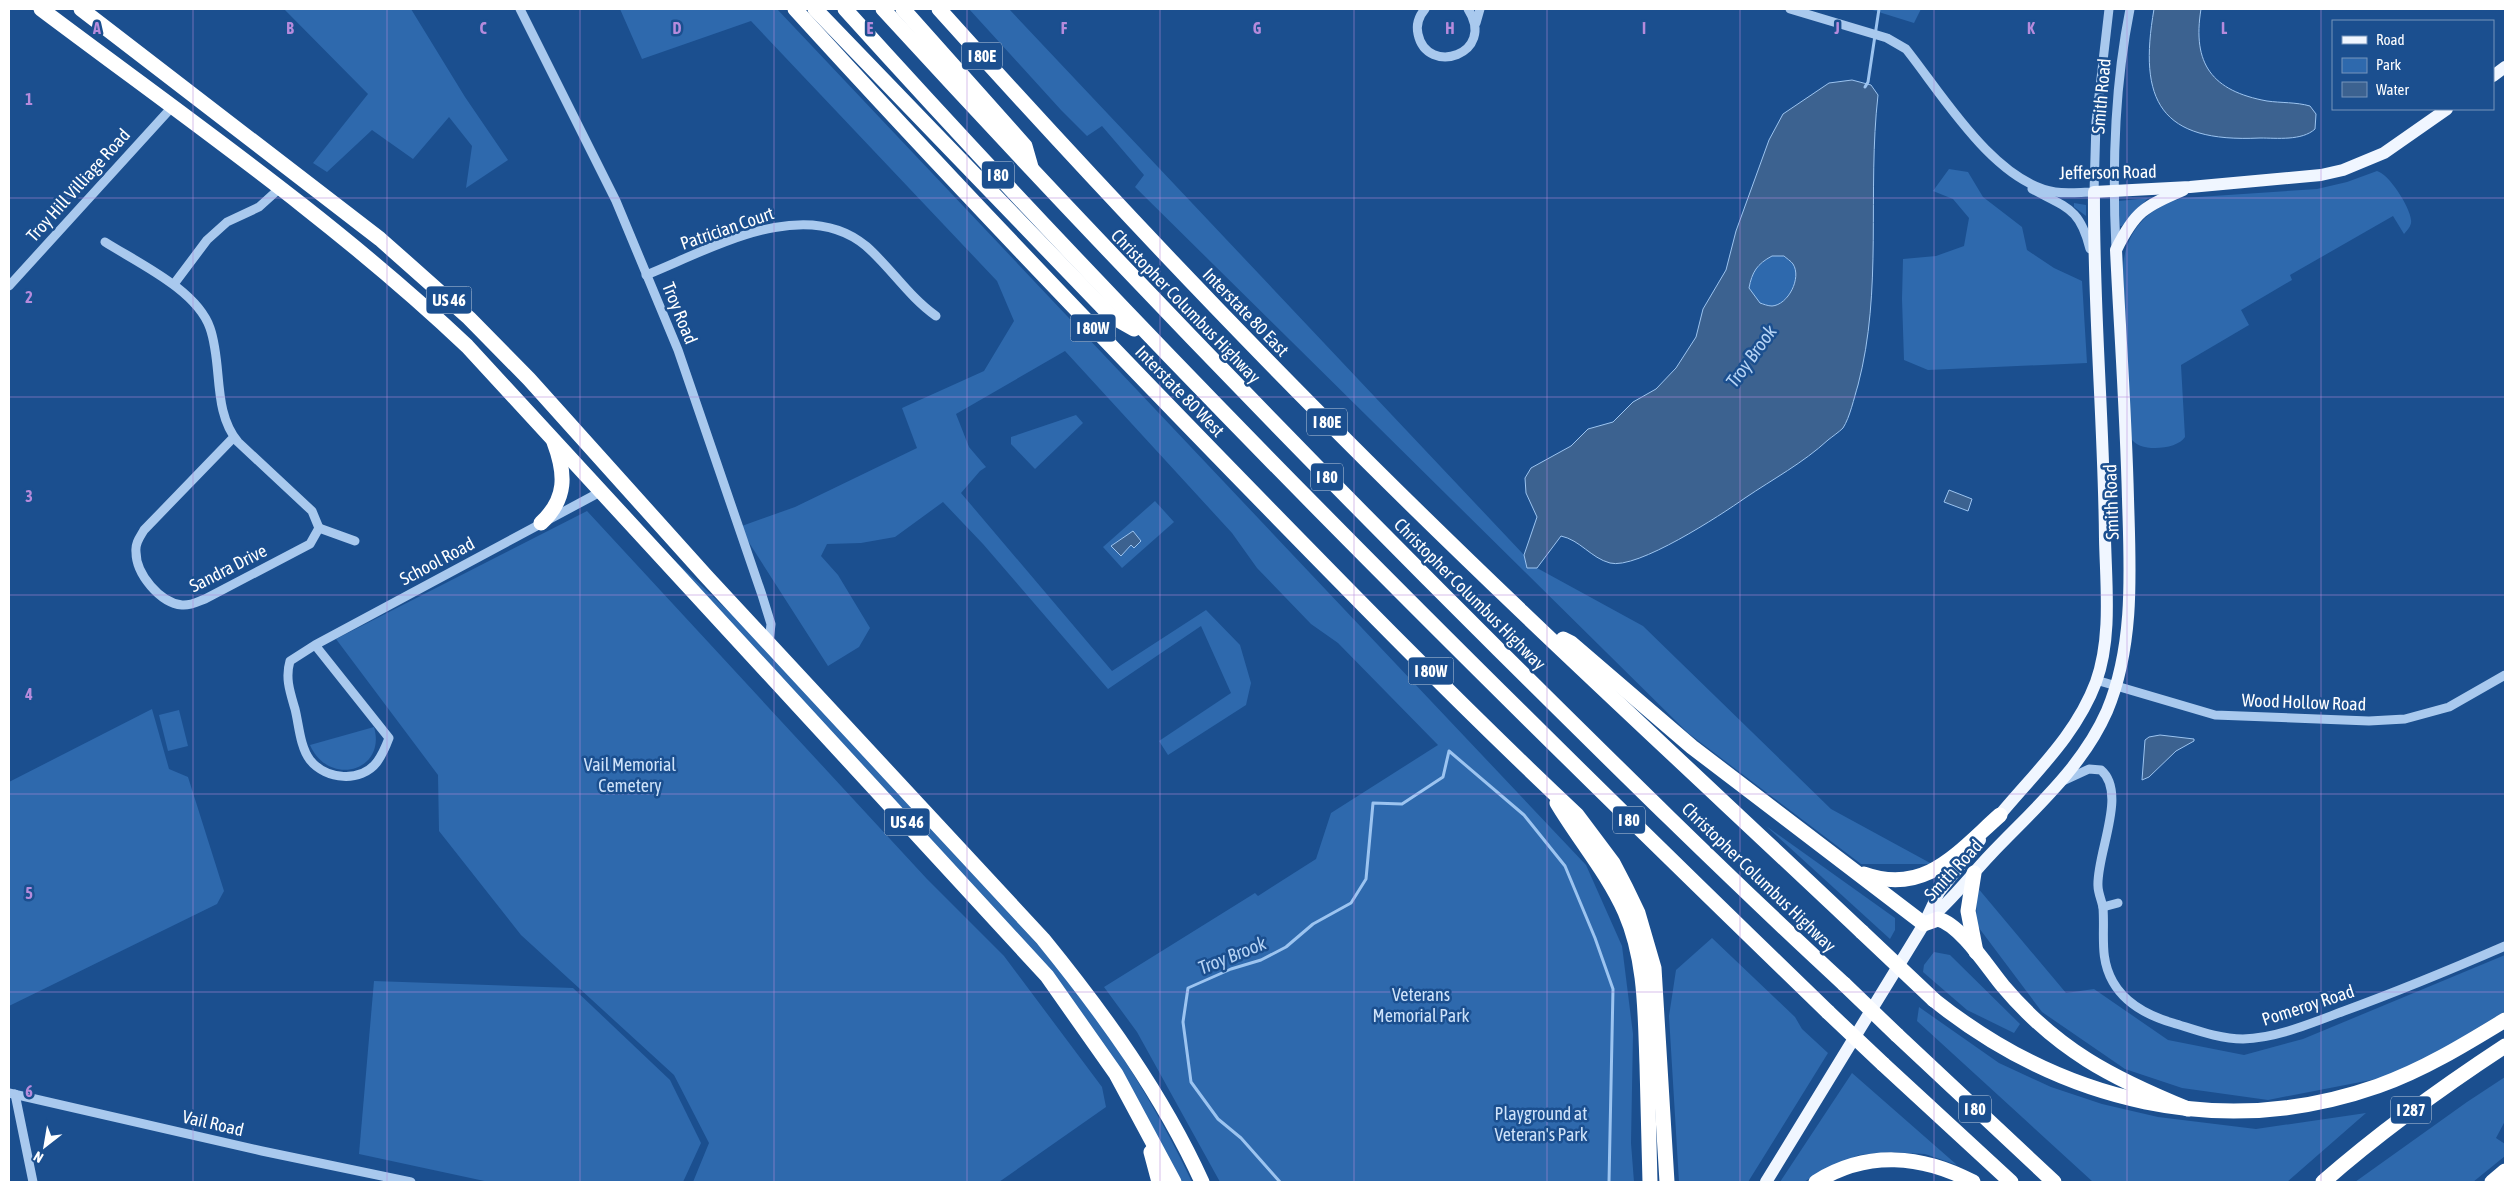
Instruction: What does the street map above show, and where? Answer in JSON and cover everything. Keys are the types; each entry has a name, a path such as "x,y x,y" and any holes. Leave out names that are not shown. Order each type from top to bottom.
{"highway":[{"name":"US 46","path":"41,9 280,188 406,288 467,346 1047,976 1096,1042 1133,1103 1174,1182"},
{"name":"US 46","path":"81,9 321,192 425,277 529,379 706,576 1043,938 1078,982 1131,1055 1202,1182"},
{"name":"Interstate 80 West","path":"795,9 909,134 1160,398 1312,554 1549,788"},
{"path":"815,9 1111,316 1151,340"},
{"name":"I 80","path":"844,9 1151,340 1432,626 1828,1012 2011,1182"},
{"name":"Christopher Columbus Highway","path":"883,9 1032,171 1359,510 1752,899 2054,1182"},
{"path":"903,9 1025,146 1032,171"},
{"name":"Interstate 80 East","path":"939,9 1218,311 1366,460 1539,628 1934,1000 1981,1035 2058,1076 2114,1095 2188,1109"},
{"path":"541,523 554,511 558,504 560,493 561,468 552,438"},
{"path":"602,491 610,490 631,506 659,536 706,576"},
{"path":"1539,628 1572,644 1692,747 1924,924 1938,919 1948,923 2017,1002 2059,1041 2081,1057 2128,1084 2188,1109 2244,1112 2281,1109 2349,1095 2387,1082 2433,1062 2505,1020"},
{"path":"1549,788 1570,824 1603,870 1625,912 1641,966 1644,998 1650,1182"},
{"path":"1549,788 1577,815 1613,863 1638,913 1647,940 1654,968 1657,999 1667,1182"},
{"path":"1849,868 1888,881 1902,881 1920,877 1943,864 2000,815"},
{"path":"1974,873 1968,911 1976,954"},
{"name":"I 287","path":"2323,1182 2389,1127 2446,1084 2505,1046"},
{"path":"1133,1103 1156,1166 1159,1182"},
{"path":"1816,1182 1848,1166 1884,1159 1922,1162 1940,1166 1973,1182"},
{"path":"2492,1182 2505,1171"}],"main road":[{"path":"2494,75 2505,67"},
{"name":"Jefferson Road","path":"2094,192 2190,187 2321,175 2343,170 2384,153 2446,110"},
{"path":"2116,250 2133,218 2150,204 2190,187"},
{"name":"Smith Road","path":"1766,1182 1924,924 1939,892 2000,815 2061,745 2084,708 2096,680 2104,644 2106,593 2104,454 2095,269 2094,192"},
{"name":"Smith Road","path":"1924,924 1952,900 1974,873 2060,782 2095,734 2116,686 2127,631 2130,548 2116,250"}],"street":[{"name":"Troy Road","path":"520,9 616,200 678,350 762,595 771,624 769,643"},
{"path":"1425,9 1418,20 1418,37 1429,52 1437,56 1455,56 1464,52 1470,45 1480,9"},
{"path":"1468,9 1476,26"},
{"name":"Jefferson Road","path":"1790,9 1887,38 1906,49 1980,144 2011,171 2035,185 2055,192 2094,192"},
{"name":"Smith Road","path":"2094,192 2096,122 2108,9"},
{"name":"Smith Road","path":"2116,250 2113,190 2119,83 2130,9"},
{"name":"Troy Hill Villiage Road","path":"9,286 172,107"},
{"path":"2011,171 2021,182 2078,216 2086,229 2095,269"},
{"path":"174,284 207,240 227,222 258,207 280,188"},
{"name":"Patrician Court","path":"646,274 766,228 788,224 814,225 842,232 864,245 886,265 922,307 936,316"},
{"path":"105,242 174,284 199,310 210,329 216,350 224,417 234,437 312,511 319,528 355,541"},
{"name":"Sandra Drive","path":"234,437 144,530 137,542 135,550 139,565 157,592 169,602 183,605 205,600 310,544 319,528"},
{"name":"School Road","path":"315,645 389,738 377,763 369,769 352,776 336,777 310,760 286,674 290,661 315,645 602,491"},
{"name":"Wood Hollow Road","path":"2096,680 2215,715 2369,721 2405,719 2449,707 2505,675"},
{"name":"Pomeroy Road","path":"2060,782 2083,771 2096,768 2107,774 2112,786 2098,885 2103,907 2104,962 2113,982 2122,994 2138,1009 2158,1019 2228,1038 2258,1038 2320,1021 2505,946"},
{"path":"2103,907 2118,902"},
{"path":"12,1093 33,1182"},
{"name":"Vail Road","path":"12,1093 387,1180 411,1182"}],"green space":[{"path":"284,9 411,9 465,97 508,160 466,188 472,146 449,117 413,159 372,130 327,172 313,163 368,94"},
{"name":"Veterans Memorial Park","path":"620,9 777,9 1586,865 1622,946 1633,1034 1631,1143 1634,1182 1220,1182 1137,1032 1104,987 1255,893 1258,896 1316,859 1331,813 1438,745 1338,643 1311,624 1257,568 1232,533 1065,351 956,414 969,447 986,467 980,471 961,493 1112,671 1206,610 1240,645 1251,683 1246,705 1168,755 1159,741 1231,693 1201,626 1108,689 983,544 943,502 895,537 861,543 827,544 821,556 838,575 870,628 859,647 828,666 739,527 795,507 917,448 902,408 984,371 1014,321 997,281 751,21 642,59"},
{"path":"969,9 1009,9 1524,555 1527,567 1537,568 1643,626 1831,809 1932,864 1861,864 1688,733 1135,187 1144,175 1102,126 1087,136"},
{"path":"1869,9 1921,9 1914,23"},
{"path":"1949,169 1968,172 1983,197 2022,227 2027,250 2054,268 2082,281 2087,363 1928,370 1904,360 1903,259 1936,256 1964,246 1969,218 1953,199 1933,191"},
{"path":"2377,171 2382,173 2393,184 2410,214 2411,222 2404,234 2393,216 2290,275 2292,280 2241,310 2249,325 2181,365 2185,437 2174,445 2158,448 2149,448 2135,443 2131,438 2123,270 2124,257 2133,233 2148,215 2170,202 2183,198 2317,189 2347,182"},
{"path":"2148,198 2122,226 2120,226 2119,201"},
{"path":"2074,203 2086,205 2086,216 2074,207"},
{"path":"1772,256 1783,256 1790,261 1795,269 1796,276 1795,283 1788,296 1783,301 1772,306 1760,304 1749,289 1756,270"},
{"path":"1076,415 1083,423 1035,469 1011,444 1011,437"},
{"path":"1155,501 1174,522 1122,568 1103,547"},
{"name":"Vail Memorial Cemetery","path":"587,511 927,879 1004,956 1102,1087 1106,1107 999,1182 693,1182 709,1143 674,1075 521,935 439,831 438,775 336,639"},
{"path":"669,555 740,622 1063,972 1149,1100 1192,1182 1179,1182 1049,969"},
{"path":"152,709 169,769 188,777 224,891 217,904 9,1006 9,782"},
{"path":"179,710 188,746 168,751 159,715"},
{"path":"374,727 376,742 372,755 364,764 354,769 342,770 329,766 318,758 310,745"},
{"path":"1766,826 1895,918 1895,930 1890,939"},
{"path":"1977,887 2066,993 2094,989 2168,1040 2244,1055 2303,1039 2505,955 2505,1011 2402,1074 2268,1100 2182,1088 2125,1069 2042,1012 1976,924"},
{"path":"1712,938 1795,1017 1802,1029 1828,1053 1748,1182 1679,1182 1669,1016 1676,970"},
{"path":"1934,952 1950,955 2020,1024 2014,1033 1967,1010 1923,972 1924,965"},
{"path":"374,981 573,988 670,1080 701,1143 683,1182 489,1182 359,1154"},
{"path":"1919,1007 1999,1063 2051,1087 2102,1104 2158,1117 2256,1129 2366,1113 2287,1182 2093,1182 1917,1021"},
{"path":"1852,1073 1957,1165 1925,1154 1888,1152 1859,1155 1818,1173 1804,1182 1780,1182"},
{"path":"2505,1077 2505,1121 2496,1138 2505,1144 2505,1156 2473,1182 2355,1182 2467,1102"}],"water":[{"path":"2154,9 2201,9 2200,45 2203,60 2210,72 2232,90 2248,96 2267,101 2310,106 2316,114 2315,129 2310,133 2289,138 2226,138 2199,133 2178,124 2164,110 2154,92 2150,69 2150,41"},
{"path":"1852,80 1871,85 1878,95 1875,131 1870,313 1866,349 1858,385 1850,413 1843,428 1788,470 1699,528 1658,550 1623,563 1610,563 1603,561 1574,541 1561,536 1537,568 1527,568 1524,555 1537,517 1526,493 1525,478 1531,468 1571,446 1588,429 1613,422 1633,402 1656,389 1676,368 1696,337 1703,309 1726,270 1736,231 1769,140 1783,114 1829,83","holes":["1772,256 1784,256 1792,263 1795,270 1795,283 1792,290 1778,304 1770,306 1760,303 1749,288 1754,273 1762,262"]},
{"path":"1949,490 1972,499 1968,511 1944,502"},
{"path":"1133,531 1141,541 1134,548 1131,545 1121,556 1111,546"},
{"path":"2160,735 2194,739 2194,741 2176,751 2149,777 2142,780 2145,740 2149,737"}],"waterway":[{"name":"Troy Brook","path":"1865,87 1868,82 1879,9"},
{"name":"Troy Brook","path":"1280,1182 1241,1138 1218,1119 1191,1082 1183,1022 1188,988 1231,969 1261,960 1286,947 1313,924 1351,903 1366,879 1373,803 1402,804 1443,777 1449,751 1524,815 1565,866 1595,938 1613,989 1609,1182"}],"park label":[{"name":"Playground at Veteran's Park","path":"1541,1123"}]}
